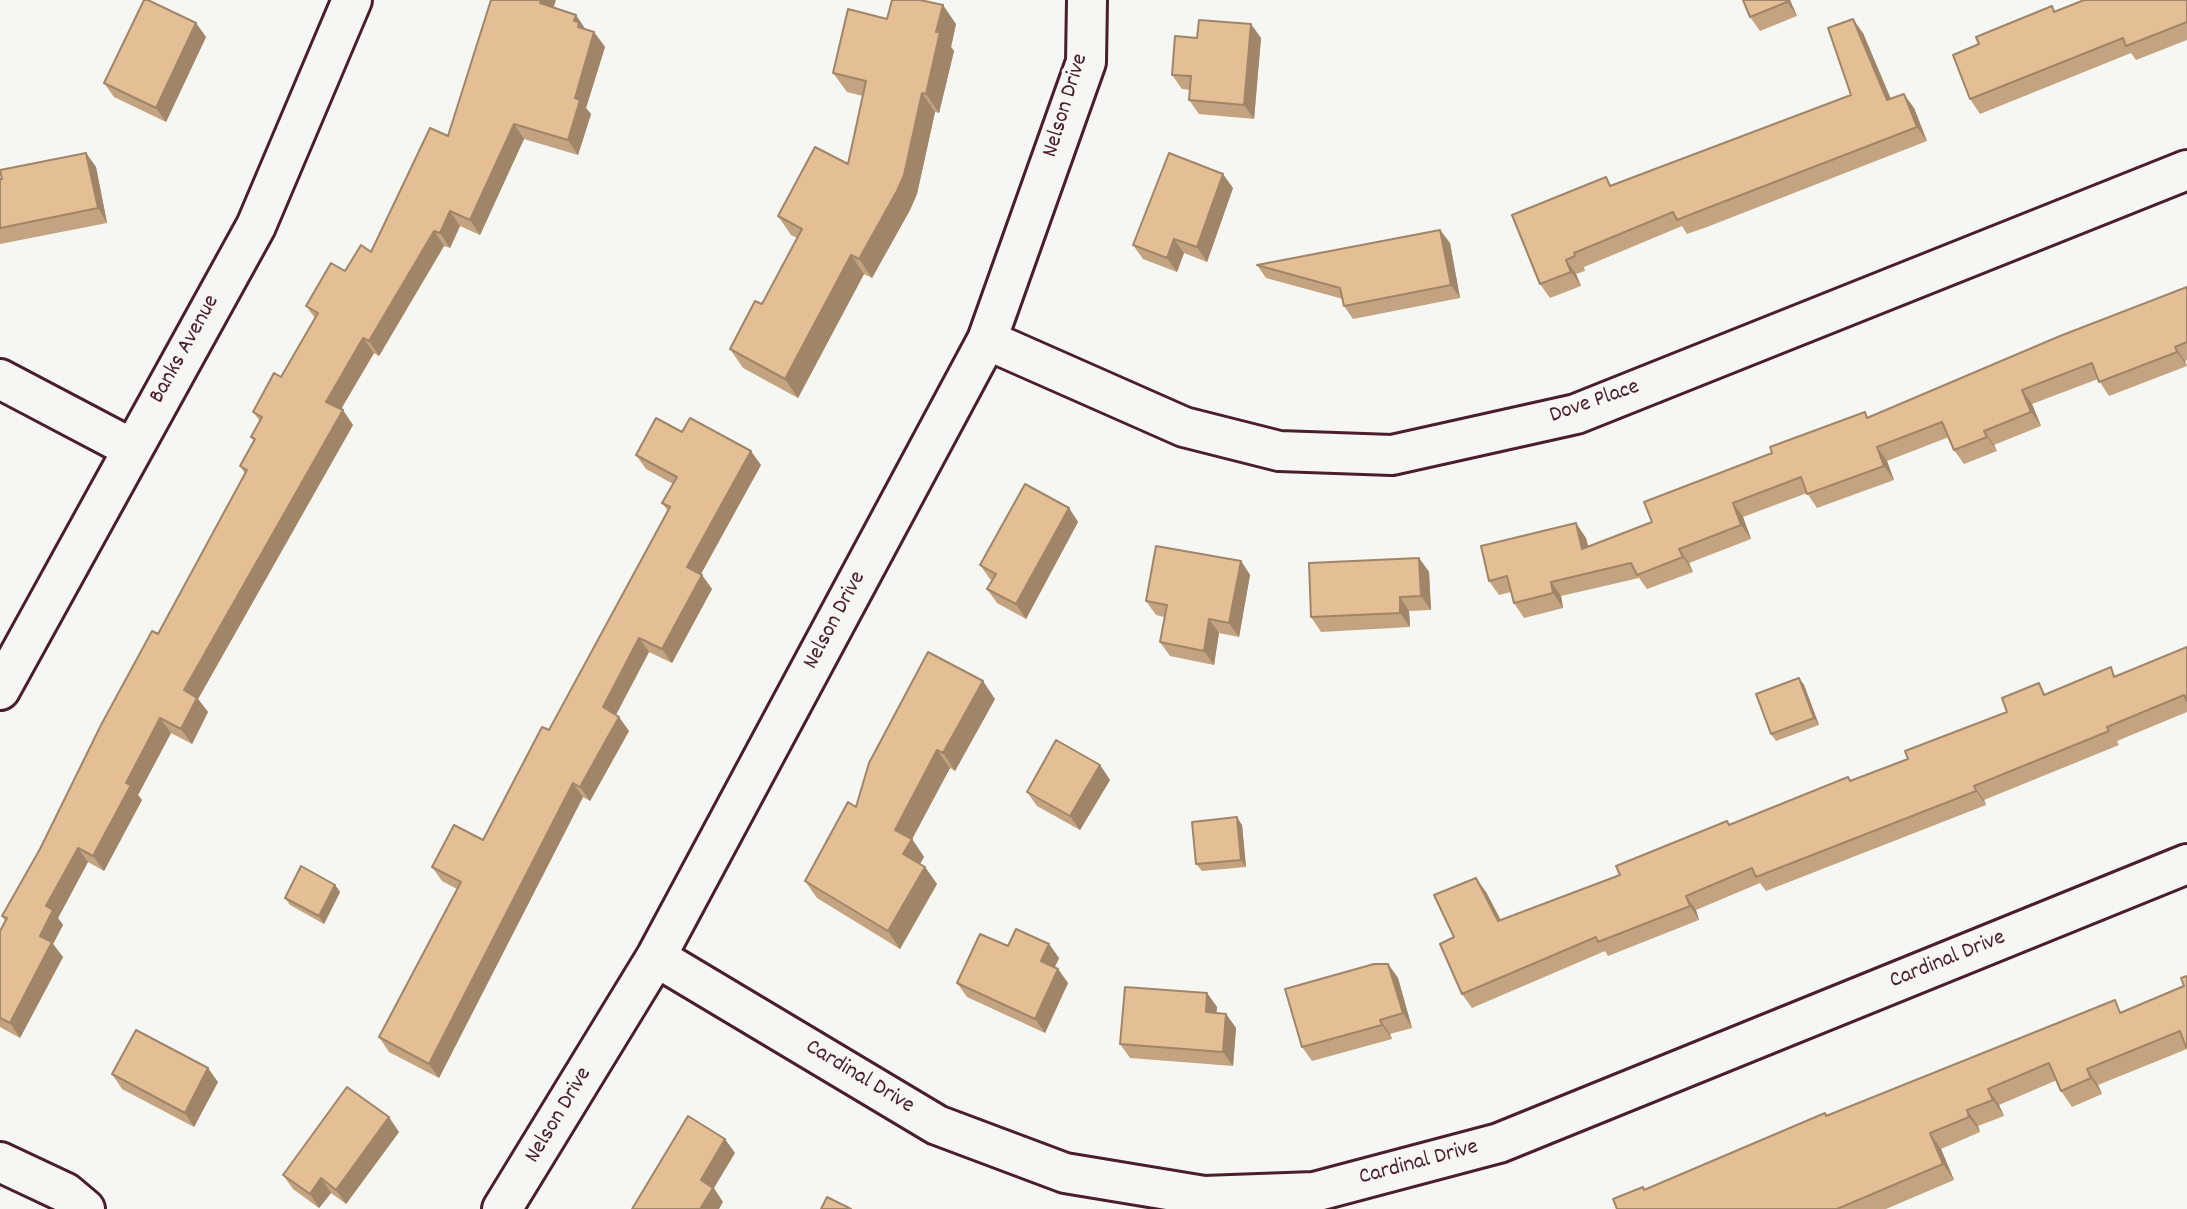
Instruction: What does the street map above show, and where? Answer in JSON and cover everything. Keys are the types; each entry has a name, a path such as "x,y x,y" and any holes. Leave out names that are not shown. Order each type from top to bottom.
{"street":[{"name":"Banks Avenue","path":"0,690 131,448 256,226 352,0"},
{"name":"Nelson Drive","path":"502,1209 656,957 987,340 1086,62 1087,0"},
{"name":"Dove Place","path":"987,340 1184,426 1279,451 1392,455 1576,414 2187,170"},
{"path":"0,379 131,448"},
{"name":"Cardinal Drive","path":"656,957 937,1125 1065,1173 1204,1196 1314,1192 1499,1143 2187,864"},
{"path":"0,1163 66,1193 85,1209"}],"building":[{"path":"144,0 196,23 156,108 104,83"},
{"path":"491,0 541,0 540,3 576,15 574,21 579,22 578,27 594,32 575,98 580,100 568,140 514,124 470,220 450,211 440,233 434,231 369,341 363,338 326,402 343,410 184,690 197,698 181,729 160,718 126,783 131,785 93,856 78,848 46,906 53,910 40,936 52,942 10,1023 0,1018 0,931 7,918 2,916 40,849 101,725 152,631 158,634 247,470 240,466 255,439 251,437 262,417 253,412 274,373 281,377 318,313 306,306 331,263 345,271 361,245 371,252 430,128 448,136"},
{"path":"892,0 920,0 943,5 936,32 940,32 926,94 922,93 904,175 859,259 851,255 785,379 730,349 755,301 762,304 802,229 778,216 815,147 848,164 866,81 833,73 848,9 887,19"},
{"path":"1743,0 1786,0 1787,2 1750,17"},
{"path":"2084,0 2187,0 2187,22 2126,46 2123,38 1970,99 1953,55 1979,44 1976,37 2052,6 2054,12"},
{"path":"1853,19 1887,100 1904,94 1917,127 1677,220 1673,212 1574,253 1575,256 1566,260 1571,272 1540,284 1512,215 1606,177 1610,186 1851,95 1828,28"},
{"path":"1199,20 1251,24 1244,105 1189,100 1191,76 1172,75 1175,36 1197,38"},
{"path":"86,153 98,208 0,228 0,170"},
{"path":"1169,153 1223,174 1197,247 1174,239 1167,258 1133,245"},
{"path":"1440,230 1451,285 1344,306 1340,288 1257,265"},
{"path":"2187,287 2187,342 2175,347 2177,352 2099,382 2092,363 2022,390 2031,412 1984,431 1987,437 1954,450 1942,422 1877,447 1884,466 1807,494 1801,477 1733,503 1741,525 1679,549 1683,557 1637,575 1631,563 1551,582 1553,593 1514,603 1507,576 1489,581 1481,546 1576,523 1582,549 1652,522 1644,502 1772,453 1770,447 1865,412 1867,418 2060,336"},
{"path":"656,418 682,432 690,418 751,451 687,567 702,575 662,649 639,638 603,707 619,717 580,787 573,783 429,1064 379,1037 461,882 432,867 454,825 483,840 542,727 549,730 670,507 662,503 677,477 636,455"},
{"path":"1025,484 1069,508 1016,604 987,589 996,574 980,565"},
{"path":"1156,546 1241,561 1229,623 1209,619 1204,651 1160,642 1167,605 1146,601"},
{"path":"1419,558 1421,596 1400,597 1400,613 1311,617 1309,563"},
{"path":"2187,647 2187,701 2184,695 2107,727 2109,731 1974,786 1976,791 1756,877 1752,868 1686,896 1690,906 1598,942 1596,937 1462,994 1440,944 1454,937 1434,895 1476,878 1498,921 1620,875 1616,866 1727,821 1729,825 1848,777 1850,781 1908,759 1905,751 2007,712 2002,698 2039,683 2044,695 2111,667 2114,677"},
{"path":"928,652 983,681 943,753 937,750 895,830 912,839 903,854 925,867 888,931 805,881 848,802 856,807 869,763"},
{"path":"1799,678 1814,718 1771,734 1756,694"},
{"path":"1056,740 1100,765 1070,816 1027,792"},
{"path":"1237,817 1241,860 1196,864 1192,822"},
{"path":"301,866 335,885 319,916 285,898"},
{"path":"1016,929 1049,944 1041,961 1058,969 1035,1019 957,983 980,934 1008,946"},
{"path":"1374,964 1388,964 1403,1013 1380,1020 1382,1025 1302,1047 1285,989"},
{"path":"2187,976 2187,1047 2180,1031 2087,1069 2091,1078 2061,1091 2049,1063 1988,1089 1993,1100 1967,1110 1969,1117 1930,1133 1943,1164 1837,1209 1617,1209 1613,1199 1643,1187 1644,1190 1825,1113 1826,1116 2115,1000 2120,1013 2184,986 2181,978"},
{"path":"1125,987 1207,993 1206,1012 1226,1014 1223,1052 1120,1044"},
{"path":"136,1030 208,1068 185,1113 112,1074"},
{"path":"347,1087 389,1117 336,1190 321,1178 310,1194 283,1175"},
{"path":"688,1116 725,1139 701,1180 713,1188 700,1209 632,1209"},
{"path":"827,1197 851,1209 821,1209"}]}
